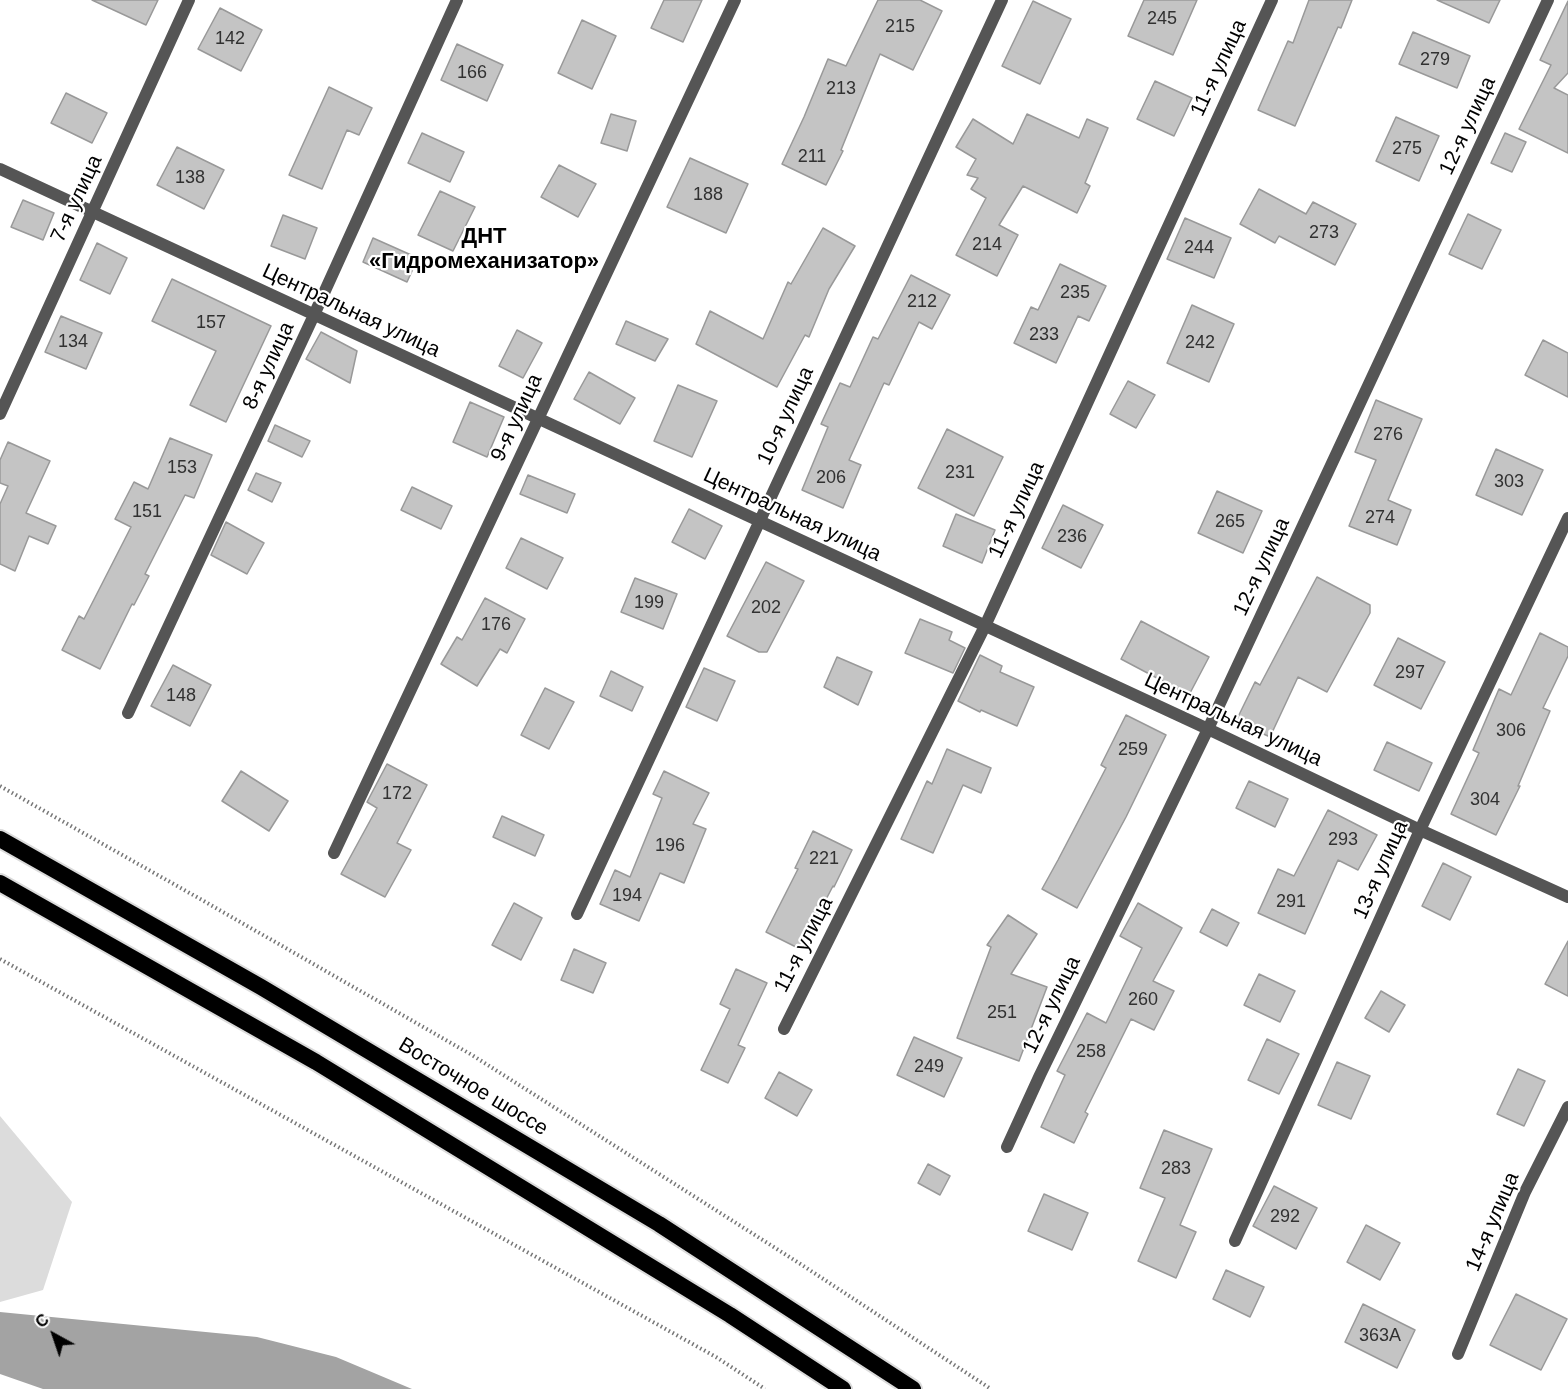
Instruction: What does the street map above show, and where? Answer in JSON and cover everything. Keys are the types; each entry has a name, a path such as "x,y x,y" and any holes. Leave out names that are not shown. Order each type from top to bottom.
{"highway":[{"name":"Восточное шоссе","path":"0,839 261,987 649,1218 913,1389"},
{"path":"0,883 316,1062 730,1315 843,1389"}],"street":[{"name":"7-я улица","path":"0,414 189,0"},
{"name":"8-я улица","path":"128,713 314,315 457,0"},
{"name":"9-я улица","path":"334,853 735,0"},
{"name":"10-я улица","path":"577,914 1002,0"},
{"name":"11-я улица","path":"784,1029 986,626 1272,0"},
{"name":"12-я улица","path":"1006,1147 1208,729 1548,0"},
{"name":"Центральная улица","path":"0,170 1568,897"},
{"name":"13-я улица","path":"1235,1241 1420,830 1568,518"},
{"name":"14-я улица","path":"1458,1354 1525,1192 1568,1107"}],"path":[{"path":"0,786 472,1055 802,1265 991,1389"},
{"path":"0,959 706,1351 765,1389"}],"shaded area":[{"path":"0,1116 72,1202 43,1290 0,1302"},
{"path":"0,1312 257,1337 336,1357 412,1389 43,1389 0,1374"}],"building":[{"path":"92,0 158,0 146,25"},
{"path":"664,0 702,0 683,42 651,28"},
{"path":"878,0 920,0 942,11 913,70 880,54 841,150 843,151 826,185 782,164 828,59 846,66"},
{"path":"1144,0 1197,0 1173,55 1128,36"},
{"path":"1309,0 1352,0 1295,126 1258,110 1288,41 1293,43"},
{"path":"1437,0 1500,0 1489,23"},
{"path":"1033,1 1071,19 1040,84 1002,66"},
{"path":"1568,1 1568,73 1554,88 1568,95 1568,153 1519,129 1551,65 1540,60"},
{"path":"220,8 262,30 241,71 198,49"},
{"path":"582,20 616,36 592,89 558,73"},
{"path":"1413,32 1470,56 1457,88 1399,64"},
{"path":"457,44 503,65 487,101 441,80"},
{"path":"1155,81 1192,98 1174,136 1137,119"},
{"path":"329,87 372,108 359,135 347,130 322,189 289,175"},
{"path":"66,93 107,113 92,143 51,123"},
{"path":"611,114 636,121 627,151 601,143"},
{"path":"1027,114 1079,138 1087,119 1108,128 1085,183 1090,186 1077,213 1023,186 999,225 1018,235 997,276 956,255 986,198 971,189 978,178 967,175 976,159 956,147 973,119 1013,144"},
{"path":"1396,117 1439,136 1419,181 1376,161"},
{"path":"422,133 464,152 450,182 408,163"},
{"path":"1505,133 1526,142 1512,172 1491,163"},
{"path":"177,147 224,170 204,209 157,185"},
{"path":"690,158 748,184 726,233 667,207"},
{"path":"559,165 596,184 578,217 541,197"},
{"path":"1259,189 1306,214 1313,202 1356,224 1335,265 1279,236 1275,243 1240,224"},
{"path":"440,191 475,207 453,251 418,235"},
{"path":"23,200 54,213 43,240 11,227"},
{"path":"1468,214 1501,230 1482,269 1449,254"},
{"path":"283,215 317,228 305,259 271,246"},
{"path":"1185,218 1231,238 1214,278 1167,259"},
{"path":"823,228 855,246 829,289 809,337 805,335 777,387 696,344 710,311 763,339 788,282 791,284"},
{"path":"373,238 418,258 407,282 363,262"},
{"path":"97,243 127,258 110,294 80,280"},
{"path":"1060,264 1106,286 1089,321 1078,316 1056,363 1014,343 1031,307 1038,310"},
{"path":"911,275 950,295 932,329 919,322 889,385 884,383 849,460 861,465 843,508 802,490 828,427 821,424 840,383 850,387 873,337 878,339"},
{"path":"172,279 271,326 226,422 190,405 216,351 152,321"},
{"path":"1192,305 1234,324 1209,382 1167,363"},
{"path":"61,316 102,333 86,369 45,352"},
{"path":"626,321 668,339 655,361 616,344"},
{"path":"517,330 542,343 523,378 499,366"},
{"path":"321,332 357,351 350,383 306,359"},
{"path":"1543,340 1568,353 1568,397 1525,375"},
{"path":"589,372 635,398 620,424 574,399"},
{"path":"1128,381 1155,395 1136,428 1110,414"},
{"path":"678,385 717,401 692,457 654,441"},
{"path":"1376,400 1422,419 1388,500 1411,510 1397,545 1349,526 1376,460 1355,452"},
{"path":"470,402 504,417 487,457 453,442"},
{"path":"275,425 310,441 302,457 268,441"},
{"path":"947,429 1003,457 974,516 918,488"},
{"path":"170,438 212,455 194,498 185,495 145,574 149,576 134,605 132,604 100,669 62,650 79,616 84,619 131,527 115,519 134,482 148,489"},
{"path":"8,442 50,461 26,513 56,526 48,544 29,536 15,571 0,564 0,504 8,486 0,483 0,460"},
{"path":"1496,449 1543,470 1522,515 1476,495"},
{"path":"256,473 281,483 272,502 248,490"},
{"path":"528,475 575,494 567,513 520,494"},
{"path":"412,487 452,506 441,529 401,510"},
{"path":"1217,491 1262,511 1243,553 1198,533"},
{"path":"1063,505 1103,525 1081,568 1042,548"},
{"path":"689,509 722,526 705,559 672,542"},
{"path":"956,514 995,530 982,563 943,546"},
{"path":"226,522 264,543 247,574 211,555"},
{"path":"521,538 563,558 547,589 506,568"},
{"path":"766,562 804,581 767,652 759,652 727,636"},
{"path":"1317,577 1370,605 1370,613 1327,692 1298,677 1270,737 1236,721 1255,682 1260,685"},
{"path":"635,578 677,594 663,629 621,612"},
{"path":"485,598 525,619 507,653 500,649 477,686 441,664 457,637 462,640"},
{"path":"920,619 952,632 949,640 965,648 953,673 905,653"},
{"path":"1141,621 1209,657 1189,695 1121,659"},
{"path":"1540,633 1568,647 1568,656 1543,708 1550,711 1518,786 1520,786 1496,835 1451,814 1479,753 1473,750 1499,689 1511,695"},
{"path":"1398,638 1445,662 1421,709 1374,685"},
{"path":"980,655 1002,666 1000,672 1034,687 1017,726 958,701"},
{"path":"837,657 872,672 858,705 824,687"},
{"path":"173,665 211,685 190,726 151,706"},
{"path":"704,668 735,681 717,721 686,707"},
{"path":"611,671 643,687 632,711 600,696"},
{"path":"545,688 574,702 549,749 521,735"},
{"path":"1126,715 1166,735 1126,817 1077,908 1042,889 1106,768 1101,765"},
{"path":"1387,742 1432,763 1419,791 1374,770"},
{"path":"947,749 991,768 981,793 963,785 933,853 901,839 927,781 932,784"},
{"path":"387,764 427,785 397,843 411,850 385,897 341,874 377,808 367,802"},
{"path":"241,771 288,801 269,831 222,801"},
{"path":"664,771 709,793 693,824 706,829 684,883 660,873 639,921 600,904 615,870 630,877 662,798 653,794"},
{"path":"1249,781 1288,799 1275,827 1236,808"},
{"path":"1328,810 1377,835 1358,870 1338,860 1305,934 1258,913 1278,869 1294,876"},
{"path":"502,816 544,835 535,856 493,837"},
{"path":"813,831 852,850 800,949 766,932 798,869 795,868"},
{"path":"1443,863 1471,877 1450,920 1422,906"},
{"path":"514,903 542,918 521,960 492,945"},
{"path":"1138,903 1182,928 1153,981 1174,991 1154,1030 1131,1019 1085,1112 1088,1114 1074,1143 1041,1127 1065,1075 1057,1071 1087,1013 1106,1023 1142,948 1120,936"},
{"path":"1212,909 1239,923 1227,946 1200,932"},
{"path":"1008,915 1037,934 1011,974 1047,987 1019,1061 957,1038 991,947 987,945"},
{"path":"1568,941 1568,996 1545,984"},
{"path":"574,949 606,963 593,993 561,980"},
{"path":"736,969 767,983 738,1045 745,1048 728,1083 701,1070 730,1009 720,1004"},
{"path":"1259,974 1295,991 1280,1022 1244,1005"},
{"path":"1381,991 1405,1005 1389,1032 1365,1018"},
{"path":"914,1037 962,1058 944,1097 897,1075"},
{"path":"1267,1039 1299,1054 1279,1094 1248,1080"},
{"path":"1337,1062 1370,1076 1351,1119 1318,1105"},
{"path":"1518,1069 1545,1081 1524,1126 1497,1114"},
{"path":"779,1072 812,1090 797,1116 765,1098"},
{"path":"1164,1130 1212,1149 1180,1225 1196,1232 1176,1278 1138,1261 1165,1198 1140,1188"},
{"path":"928,1164 950,1176 940,1195 918,1183"},
{"path":"1274,1186 1317,1208 1296,1249 1253,1226"},
{"path":"1044,1194 1088,1213 1072,1250 1028,1231"},
{"path":"1366,1225 1400,1243 1380,1280 1347,1262"},
{"path":"1226,1270 1264,1287 1250,1317 1213,1299"},
{"path":"1516,1294 1567,1319 1541,1370 1490,1345"},
{"path":"1363,1304 1415,1330 1397,1368 1345,1342"}],"district":[{"name":"ДНТ «Гидромеханизатор»","path":"484,250"}]}
